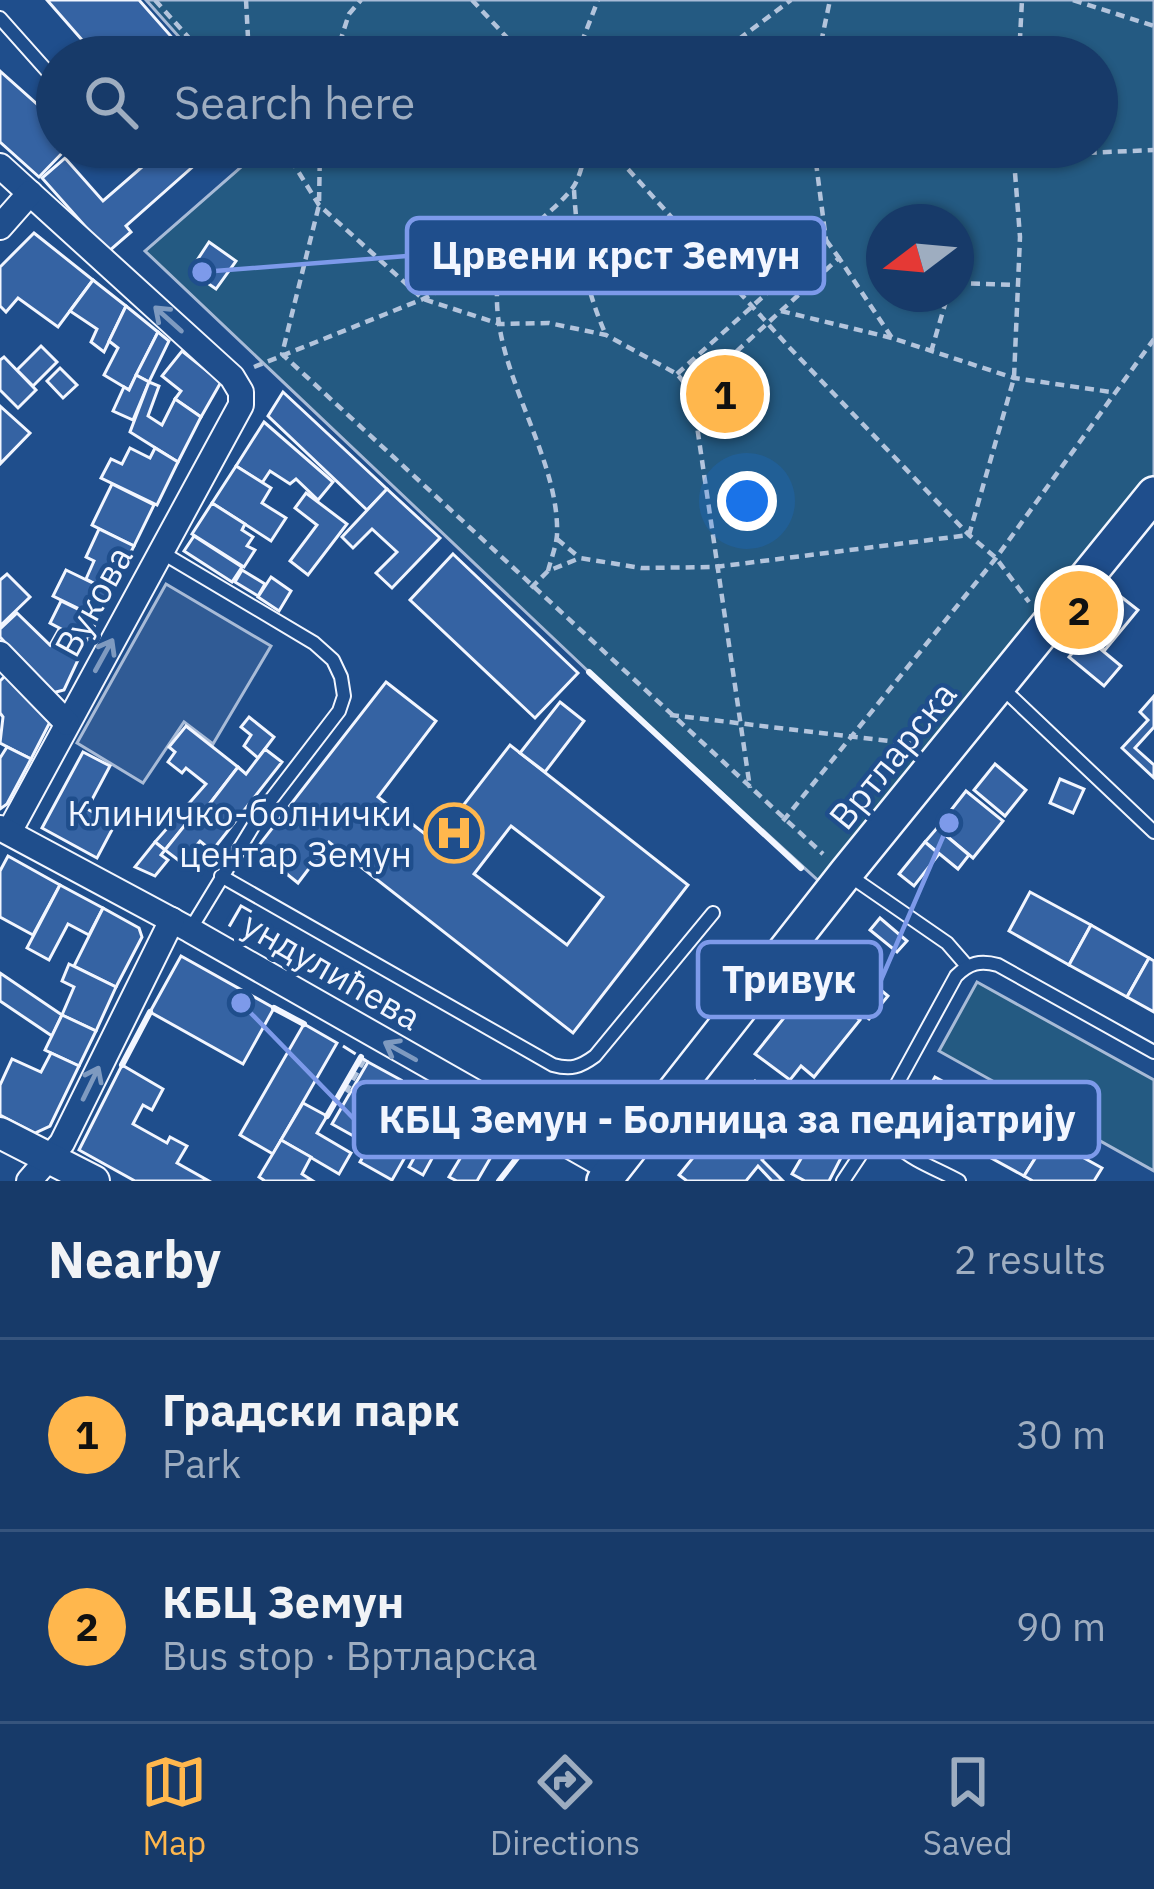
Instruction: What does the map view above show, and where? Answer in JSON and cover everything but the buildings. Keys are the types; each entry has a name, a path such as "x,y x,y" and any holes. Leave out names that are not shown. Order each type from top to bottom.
{"main road":[{"name":"Вртларска","path":"608,1176 1154,494"}],"street":[{"path":"0,166 30,193 0,227"},
{"name":"Вукова","path":"4,830 241,405 241,392 232,377 30,193"},
{"path":"0,654 67,723"},
{"name":"Гундулићева","path":"4,830 377,1037 608,1176"},
{"path":"29,1181 62,1143 181,925"},
{"path":"0,1133 94,1181"}],"lane":[{"path":"0,18 36,58"},
{"path":"160,553 314,643 334,660 344,696 334,721 181,925"},
{"name":"Вртларска","path":"998,685 1154,832"},
{"name":"Вртларска","path":"846,874 947,943 967,966 998,965 1154,1052"},
{"path":"221,876 566,1069 580,1067 595,1056 712,914"},
{"path":"959,1181 891,1142 884,1130 886,1103 956,976 967,966"},
{"path":"843,1181 868,1142 884,1130"}],"path":[{"path":"155,0 187,36"},
{"path":"246,0 247,36"},
{"path":"342,36 349,14 361,0"},
{"path":"472,0 505,36"},
{"path":"584,36 598,0"},
{"path":"743,36 791,0"},
{"path":"822,36 830,0"},
{"path":"1020,36 1022,0"},
{"path":"1073,0 1154,26"},
{"path":"1118,152 1154,150"},
{"path":"296,168 319,205 424,299 500,324 549,323 606,335 677,374 692,392 750,788"},
{"path":"282,354 319,205 320,168"},
{"path":"580,168 574,188 579,254 590,299 606,335"},
{"path":"627,168 768,323 996,558 1047,626"},
{"path":"817,168 826,240 892,338"},
{"path":"969,535 1014,378 1020,237 1014,168"},
{"path":"282,354 424,299 504,257 574,188"},
{"path":"677,374 826,240"},
{"path":"504,257 497,291 500,324 519,399 555,501 557,539 548,571"},
{"path":"692,392 839,257"},
{"path":"974,284 1018,285"},
{"path":"780,311 892,338 1014,378 1114,392"},
{"path":"931,352 943,312"},
{"path":"783,820 996,558 1154,339"},
{"path":"282,354 846,874"},
{"path":"557,539 580,558 641,568 715,567 969,535"},
{"path":"531,588 548,571 580,558"},
{"path":"670,715 918,744"},
{"path":"350,1092 377,1037"}],"shaded area":[{"path":"146,0 1154,0 1154,494 821,883 589,672 145,251 240,168 1118,168 1118,36 178,36"},
{"path":"166,584 271,646 213,744 184,722 143,783 77,743"},
{"path":"977,982 1154,1080 1154,1171 939,1051"}],"fence":[{"path":"343,1046 368,1062"},
{"path":"502,1138 523,1150"}],"wall":[{"path":"589,672 801,868"},
{"path":"274,1008 304,1024"},
{"path":"122,1065 150,1012"},
{"path":"327,1116 361,1057"},
{"path":"499,1181 523,1150"}],"place":[{"name":"Црвени крст Земун","path":"202,272"},
{"name":"Градски парк","path":"725,394"},
{"name":"КБЦ Земун","path":"1079,610"},
{"name":"Тривук","path":"949,823"},
{"name":"Клиничко-болнички центар Земун","path":"454,833"},
{"name":"КБЦ Земун - Болница за педијатрију","path":"241,1003"}]}
